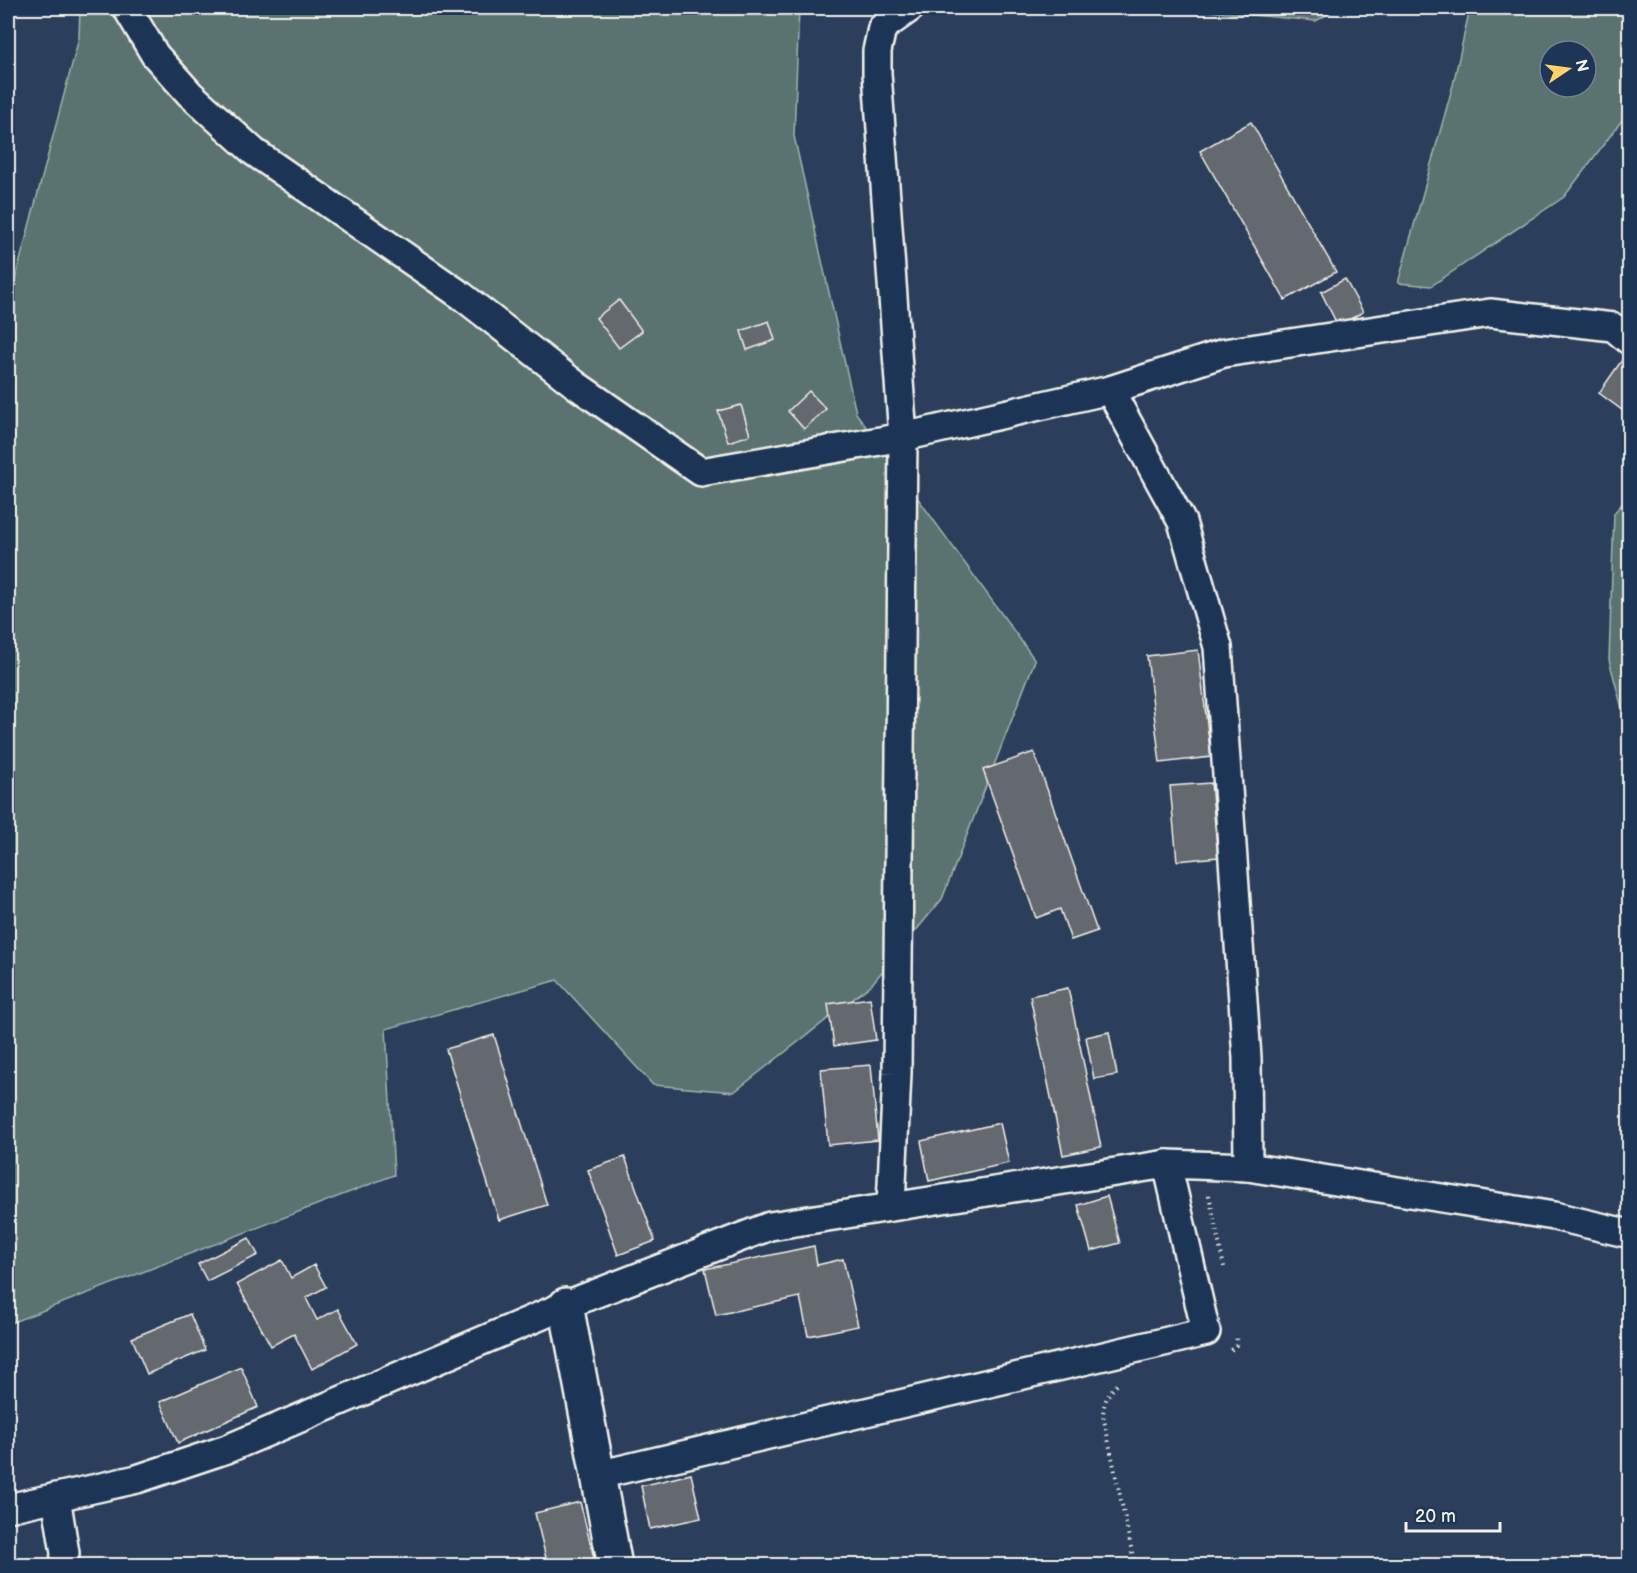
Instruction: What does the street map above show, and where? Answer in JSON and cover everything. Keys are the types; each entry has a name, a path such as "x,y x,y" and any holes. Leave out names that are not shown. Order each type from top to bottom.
{"street":[{"path":"127,8 155,55 190,94 254,152 462,296 576,385 701,472 903,437 1110,390 1224,352 1490,313 1613,327 1629,341"},
{"path":"891,1206 897,1073 903,437 877,85 877,51 882,28 910,8"},
{"path":"1110,390 1182,522 1218,647 1247,1058 1248,1167"},
{"path":"598,1475 1206,1332 1167,1164"},
{"path":"8,1508 137,1479 227,1449 566,1305 770,1226 1167,1164 1248,1167 1554,1215 1629,1234"},
{"path":"566,1305 615,1566"},
{"path":"56,1497 65,1553 64,1566"}],"green space":[{"path":"80,8 799,8 794,136 856,413 1035,660 942,899 871,985 734,1092 653,1085 557,980 386,1029 394,1175 8,1324 8,306 79,38"},
{"path":"1184,8 1338,8 1316,21"},
{"path":"1470,8 1629,8 1629,111 1564,197 1431,286 1398,283 1453,85"},
{"path":"1629,496 1629,734 1609,660 1614,513"}],"building":[{"path":"1251,122 1336,272 1285,300 1200,151"},
{"path":"1345,279 1363,312 1338,326 1321,292"},
{"path":"619,300 642,331 619,348 596,318"},
{"path":"769,321 775,340 747,350 741,331"},
{"path":"1622,360 1630,366 1630,416 1599,393"},
{"path":"809,391 826,409 804,429 788,411"},
{"path":"741,405 750,435 728,442 718,411"},
{"path":"1198,650 1211,757 1160,763 1147,656"},
{"path":"1034,752 1097,931 1071,940 1060,909 1036,918 983,770"},
{"path":"1211,783 1218,857 1177,861 1170,786"},
{"path":"1068,988 1101,1147 1063,1155 1030,996"},
{"path":"870,998 876,1040 834,1046 828,1004"},
{"path":"1109,1032 1117,1075 1094,1079 1086,1037"},
{"path":"494,1035 547,1205 499,1220 446,1049"},
{"path":"871,1065 878,1140 828,1145 821,1069"},
{"path":"1000,1123 1009,1163 929,1181 921,1141"},
{"path":"625,1157 655,1241 618,1255 588,1170"},
{"path":"1107,1196 1120,1243 1091,1251 1078,1205"},
{"path":"249,1238 258,1255 207,1281 198,1264"},
{"path":"814,1246 817,1265 843,1259 858,1326 808,1336 800,1297 716,1315 705,1269"},
{"path":"282,1260 291,1278 314,1265 326,1287 306,1298 317,1320 338,1309 357,1344 312,1369 294,1334 271,1346 237,1284"},
{"path":"190,1314 205,1350 147,1374 132,1338"},
{"path":"241,1367 258,1407 178,1443 160,1402"},
{"path":"691,1474 701,1518 650,1529 641,1486"},
{"path":"580,1502 596,1566 548,1566 535,1513"}]}
